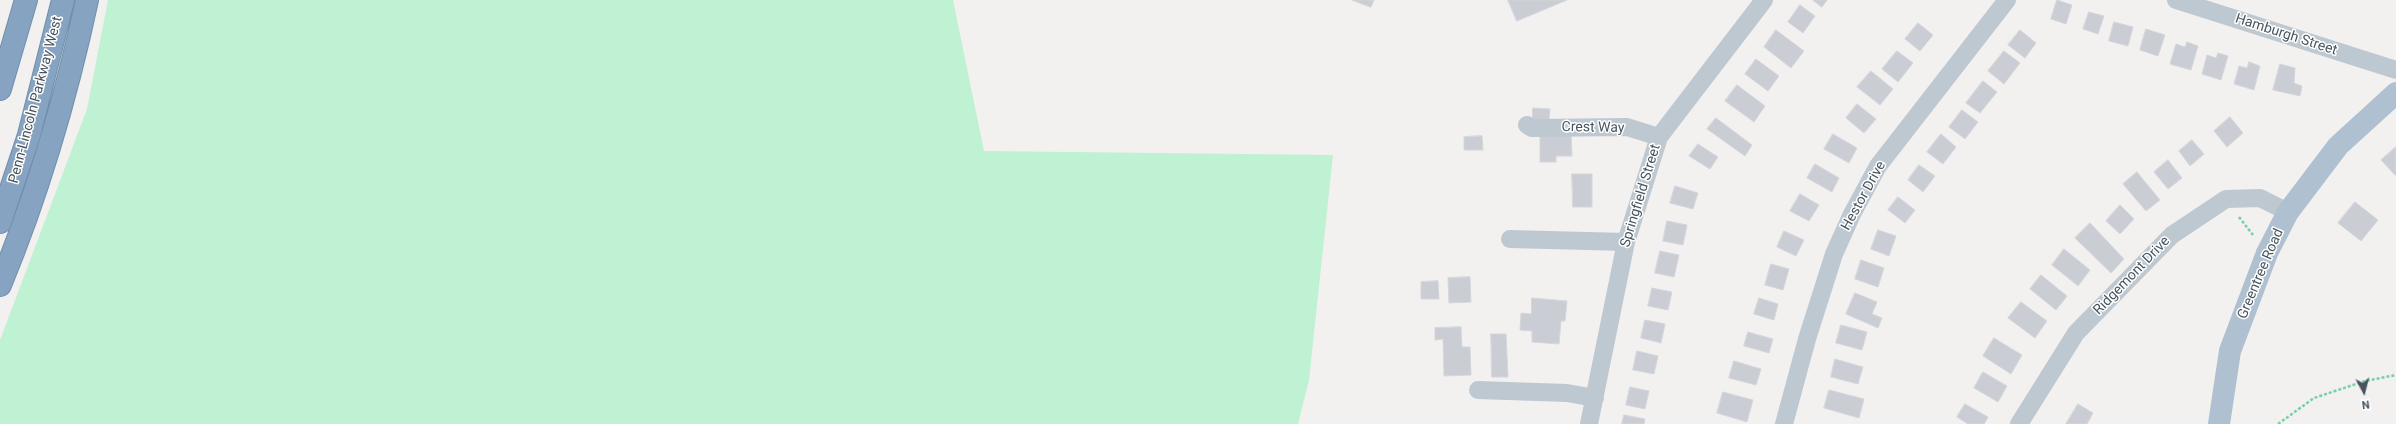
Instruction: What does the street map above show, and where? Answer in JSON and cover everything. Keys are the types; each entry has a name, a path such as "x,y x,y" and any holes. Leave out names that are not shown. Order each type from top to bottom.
{"highway":[{"path":"0,89 26,0"},
{"name":"Penn-Lincoln Parkway West","path":"0,222 29,135 63,0"},
{"path":"0,285 36,192 52,142 87,0"}],"main road":[{"name":"Greentree Road","path":"2219,424 2230,351 2267,253 2288,212 2338,146 2396,93"}],"street":[{"name":"Springfield Street","path":"1589,424 1626,242 1659,137 1764,0"},
{"name":"Hestor Drive","path":"1784,424 1807,339 1834,254 1852,214 1878,166 2007,0"},
{"name":"Hamburgh Street","path":"2176,0 2396,70"},
{"name":"Crest Way","path":"1527,125 1532,128 1628,127 1659,137"},
{"path":"2226,199 2260,198 2288,212"},
{"name":"Ridgemont Drive","path":"2019,424 2076,333 2172,235 2226,199"},
{"path":"1510,239 1626,242"},
{"path":"1478,390 1567,393 1595,398"}],"path":[{"path":"2226,199 2267,253"},
{"path":"2278,424 2314,398 2365,381 2396,375"}],"green space":[{"path":"108,0 953,0 984,151 1333,155 1309,380 1298,424 0,424 0,340 87,109"}],"building":[{"path":"1352,0 1374,0 1371,7"},
{"path":"1508,0 1567,0 1517,21"},
{"path":"1813,0 1827,0 1822,7"},
{"path":"2057,0 2072,5 2066,24 2051,19"},
{"path":"1800,5 1815,16 1803,33 1788,22"},
{"path":"2089,12 2104,16 2098,34 2083,29"},
{"path":"2114,22 2133,27 2128,46 2109,41"},
{"path":"1918,23 1933,35 1920,51 1905,39"},
{"path":"2146,29 2165,35 2158,56 2140,50"},
{"path":"1776,30 1804,51 1791,68 1764,47"},
{"path":"2020,30 2036,43 2025,58 2008,45"},
{"path":"2187,42 2198,46 2191,70 2170,64 2176,44 2185,47"},
{"path":"1897,51 1913,63 1898,82 1882,69"},
{"path":"2004,51 2020,63 2004,84 1988,71"},
{"path":"2218,53 2228,56 2221,80 2202,74 2207,55 2216,58"},
{"path":"1756,59 1779,76 1768,91 1745,74"},
{"path":"2249,62 2260,66 2254,90 2234,84 2239,66 2247,68"},
{"path":"2280,64 2295,68 2294,83 2302,86 2300,96 2273,90"},
{"path":"1871,71 1893,89 1880,105 1857,87"},
{"path":"1983,81 1997,92 1980,113 1966,103"},
{"path":"1737,85 1765,106 1754,122 1725,101"},
{"path":"1857,104 1876,119 1864,133 1846,118"},
{"path":"1533,108 1550,109 1549,120 1533,119"},
{"path":"1962,110 1978,122 1965,139 1949,127"},
{"path":"2230,117 2243,133 2227,147 2214,131"},
{"path":"1716,118 1752,145 1745,156 1707,129"},
{"path":"1571,134 1572,156 1556,156 1556,162 1540,162 1540,135"},
{"path":"1833,134 1857,148 1849,163 1824,149"},
{"path":"1941,134 1956,147 1943,164 1927,152"},
{"path":"1482,136 1483,150 1464,150 1464,137"},
{"path":"2192,140 2204,154 2190,166 2179,151"},
{"path":"1698,144 1718,157 1710,169 1689,156"},
{"path":"2396,147 2396,176 2381,160"},
{"path":"2168,160 2182,178 2168,189 2154,172"},
{"path":"1815,164 1839,178 1832,192 1807,178"},
{"path":"1919,165 1935,176 1923,192 1908,180"},
{"path":"2137,172 2160,200 2146,211 2123,184"},
{"path":"1572,174 1592,174 1592,207 1573,207"},
{"path":"1675,186 1698,193 1693,209 1670,203"},
{"path":"1800,194 1819,205 1809,221 1790,211"},
{"path":"1898,197 1915,210 1905,223 1888,210"},
{"path":"2355,202 2378,220 2361,241 2338,223"},
{"path":"2120,205 2134,219 2120,234 2106,221"},
{"path":"1667,221 1687,225 1683,245 1663,241"},
{"path":"2090,223 2124,259 2111,273 2075,238"},
{"path":"1878,230 1896,236 1889,256 1871,249"},
{"path":"1784,231 1804,240 1796,256 1777,247"},
{"path":"2064,249 2090,270 2078,286 2052,265"},
{"path":"1660,251 1679,255 1674,277 1655,273"},
{"path":"1861,260 1884,268 1878,287 1855,279"},
{"path":"1771,264 1789,269 1783,290 1765,285"},
{"path":"2041,275 2067,296 2056,310 2030,289"},
{"path":"1470,277 1471,302 1449,303 1448,278"},
{"path":"1438,281 1439,299 1421,299 1421,282"},
{"path":"1652,288 1672,292 1668,310 1648,306"},
{"path":"1855,293 1877,302 1872,314 1882,318 1878,328 1846,314"},
{"path":"1532,298 1567,301 1565,321 1561,321 1559,344 1532,342 1532,331 1520,330 1521,313 1531,314"},
{"path":"1759,298 1778,304 1774,320 1754,314"},
{"path":"2021,302 2047,321 2035,338 2008,318"},
{"path":"1645,320 1665,324 1661,343 1641,338"},
{"path":"1841,325 1867,332 1862,350 1836,343"},
{"path":"1461,327 1462,347 1470,347 1471,375 1444,376 1443,339 1435,340 1435,328"},
{"path":"1748,332 1773,339 1769,353 1744,346"},
{"path":"1491,334 1506,334 1508,377 1492,377"},
{"path":"1994,338 2022,355 2011,374 1983,356"},
{"path":"1637,351 1658,356 1654,374 1633,370"},
{"path":"1835,359 1863,367 1858,384 1831,377"},
{"path":"1734,361 1761,369 1756,385 1729,378"},
{"path":"1983,372 2007,386 1998,402 1974,388"},
{"path":"1630,387 1649,391 1645,409 1626,405"},
{"path":"1829,390 1864,399 1859,418 1824,408"},
{"path":"1723,392 1753,400 1747,422 1717,413"},
{"path":"1965,404 1988,417 1984,424 1968,424 1957,417"},
{"path":"2078,404 2093,413 2087,424 2066,424"},
{"path":"1624,415 1645,419 1644,424 1622,424"}]}
